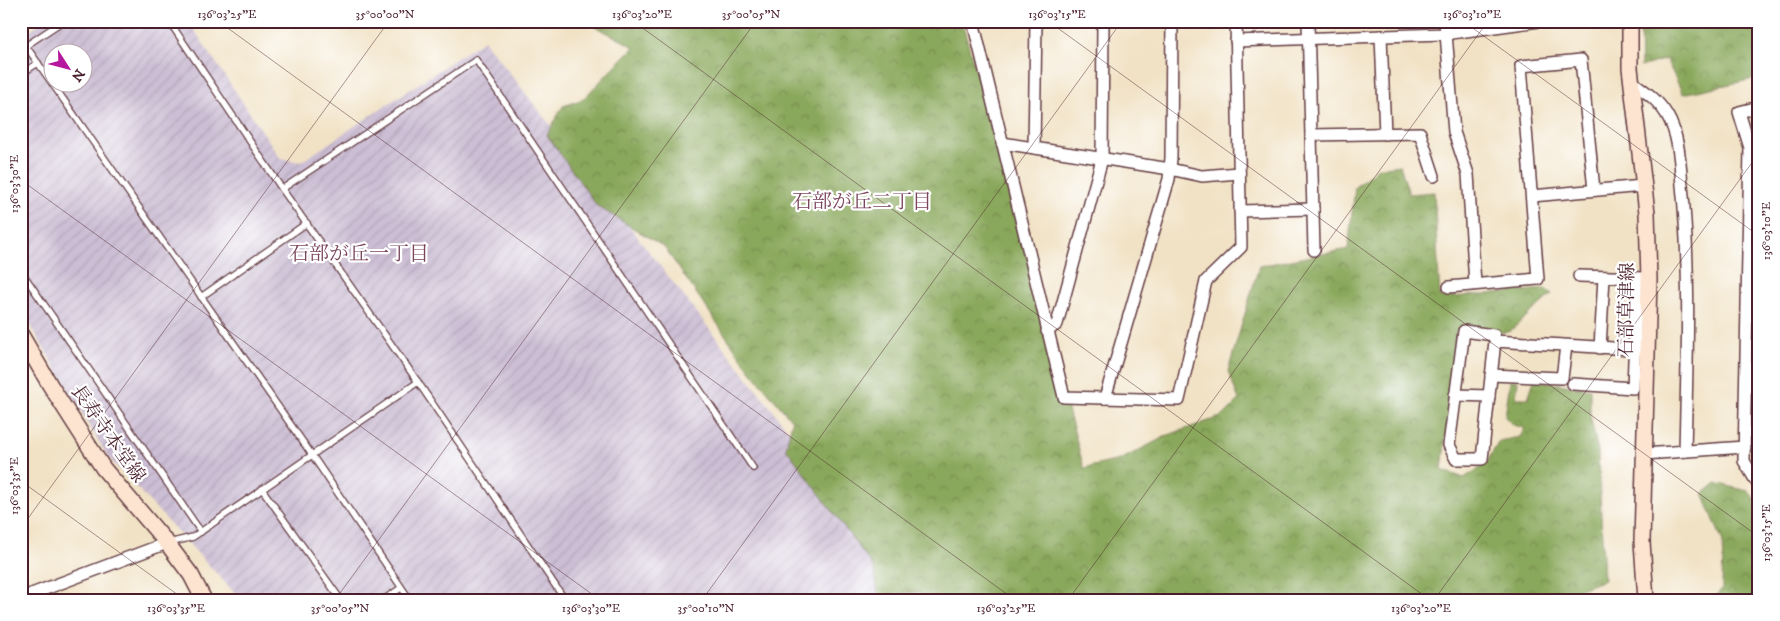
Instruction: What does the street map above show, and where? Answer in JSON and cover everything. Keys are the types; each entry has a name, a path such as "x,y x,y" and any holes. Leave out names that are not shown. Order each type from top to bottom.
{"main road":[{"name":"石部草津線","path":"1630,21 1631,81 1647,213 1641,350 1644,454 1642,542 1646,600"},
{"name":"長寿寺本堂線","path":"21,335 50,385 103,468 167,543 191,575 204,600"}],"street":[{"path":"973,21 1064,397 1179,400 1206,282 1241,247 1236,21"},
{"path":"1034,148 1036,21"},
{"path":"1048,331 1058,324 1102,159 1103,21"},
{"path":"1104,398 1170,169 1172,21"},
{"path":"1308,21 1314,250"},
{"path":"1445,21 1444,34 1454,132 1468,174 1475,284"},
{"path":"1236,41 1444,34 1539,21"},
{"path":"1381,36 1385,134"},
{"path":"1448,287 1538,279 1521,66 1581,60 1594,190"},
{"path":"1631,81 1652,95 1668,116 1678,146 1685,213 1688,321 1685,451"},
{"path":"1759,107 1739,112 1750,148 1754,235 1744,461 1759,486"},
{"path":"1311,135 1420,133 1434,176"},
{"path":"1002,143 1170,169 1202,176 1239,173"},
{"path":"1532,196 1643,186"},
{"path":"1240,212 1313,209"},
{"path":"1579,276 1643,278"},
{"path":"1600,348 1604,277"},
{"path":"1464,331 1494,335 1491,375 1482,459 1456,459 1448,446 1464,331"},
{"path":"1495,341 1641,350 1633,388 1574,384"},
{"path":"1491,375 1562,378 1566,346"},
{"path":"1456,394 1489,396"},
{"path":"1644,454 1745,448"},
{"path":"21,598 167,543"}],"lane":[{"path":"63,21 24,47 38,63 202,297 410,600"},
{"path":"169,21 282,189 418,382 565,600"},
{"path":"282,189 476,60 753,468"},
{"path":"21,74 38,63"},
{"path":"202,297 306,223"},
{"path":"21,271 201,532"},
{"path":"167,543 193,537 201,532 418,382"},
{"path":"262,489 341,600"},
{"path":"384,600 401,588"}],"shaded area":[{"path":"44,21 188,21 281,159 301,162 484,40 813,462 891,570 895,600 243,600 108,457 21,309 21,36"}],"green space":[{"path":"588,21 962,21 1084,468 1120,460 1168,435 1223,416 1239,400 1228,371 1259,266 1348,249 1355,187 1378,168 1400,165 1409,194 1434,192 1440,298 1545,289 1552,294 1509,332 1457,335 1442,470 1464,478 1486,464 1499,441 1520,437 1525,428 1513,425 1505,417 1510,380 1518,381 1516,398 1528,398 1534,380 1590,389 1590,415 1598,451 1604,580 1573,592 1572,600 921,600 920,592 878,595 874,568 786,448 792,421 749,369 664,247 597,206 547,135 563,106 582,100 634,47"},
{"path":"1640,21 1759,21 1759,78 1683,94 1666,59 1641,67"},
{"path":"1716,483 1748,491 1759,502 1759,600 1711,600 1722,589 1723,542 1703,494"}],"district":[{"name":"石部が丘二丁目","path":"862,202"},
{"name":"石部が丘一丁目","path":"359,254"}]}
